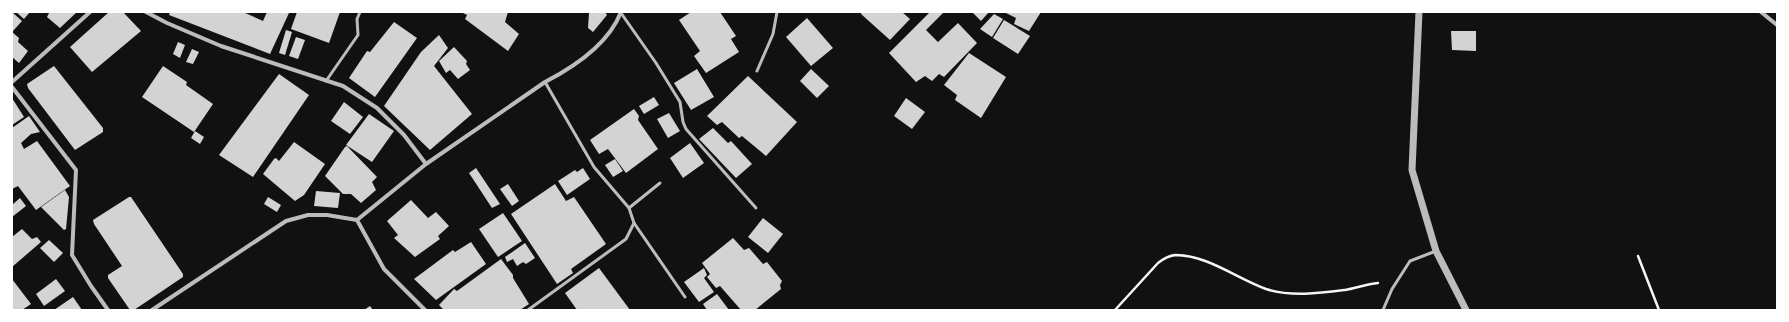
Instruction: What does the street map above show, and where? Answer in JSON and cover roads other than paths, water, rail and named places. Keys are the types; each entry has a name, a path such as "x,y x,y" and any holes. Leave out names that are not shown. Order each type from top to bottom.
{"street":[{"path":"12,82 90,12"},
{"path":"146,12 167,23 221,46 343,86 377,108 404,135 426,164"},
{"path":"152,310 286,221 308,215 327,215 358,220 426,164 545,82 563,72 606,38 621,12"},
{"path":"1419,12 1412,170 1436,251 1466,310"},
{"path":"1761,12 1777,25"},
{"path":"12,87 76,170 72,255 108,310"},
{"path":"358,220 384,269 425,310"}],"lane":[{"path":"326,81 358,35 357,19 360,12"},
{"path":"621,12 656,63 680,102 683,122 686,129 756,208"},
{"path":"757,71 773,34 777,12"},
{"path":"545,82 594,167 629,208 634,223 685,297"},
{"path":"629,208 660,183"},
{"path":"528,310 626,239 634,223"},
{"path":"1383,310 1392,289 1410,261 1436,251"}]}
